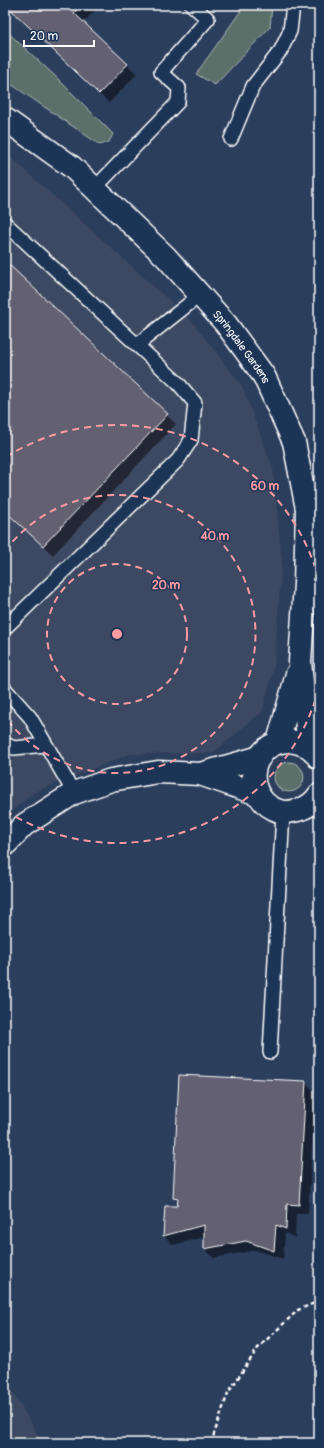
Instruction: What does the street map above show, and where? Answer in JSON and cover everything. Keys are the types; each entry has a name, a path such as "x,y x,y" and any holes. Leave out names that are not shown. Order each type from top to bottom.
{"street":[{"name":"Springdale Gardens","path":"5,118 72,167 95,188 166,257 226,324 264,376 294,442 308,509 306,584 300,662 278,742"},
{"name":"Springdale Gardens","path":"300,662 314,752"},
{"path":"314,752 294,741 278,742 264,750 256,763 253,779 258,794 268,806 283,812 299,811 313,803 318,796"},
{"path":"200,774 260,757"},
{"path":"5,845 24,825 74,793 111,780 158,772 200,774 258,794"}],"lane":[{"path":"95,188 178,102 179,88 161,72 208,19 192,5"},
{"path":"231,140 253,86 281,50 290,30 293,5"},
{"path":"5,223 178,383 195,403 191,440 178,460 5,628"},
{"path":"137,345 200,295"},
{"path":"5,690 30,717 74,793"},
{"path":"5,744 14,748 46,745"},
{"path":"270,1052 283,812"}],"path":[{"path":"211,1443 228,1393 258,1348 298,1310 319,1302"}],"shaded area":[{"path":"5,152 192,321 242,386 273,468 282,561 274,668 262,712 213,753 130,754 35,792 5,816"},
{"path":"5,1379 43,1443 5,1443"}],"green space":[{"path":"242,5 272,5 270,27 215,85 196,74 240,12"},
{"path":"5,30 53,74 113,134 109,142 100,145 5,80"},
{"path":"289,762 300,766 304,777 300,788 289,792 278,788 274,777 278,766"}],"building":[{"path":"6,5 81,5 74,13 128,64 99,94"},
{"path":"5,261 168,414 43,546 5,511"},
{"path":"179,1075 306,1081 299,1205 287,1204 286,1229 276,1225 274,1251 246,1241 204,1249 204,1225 163,1236 165,1206 177,1206 178,1199 173,1198"}]}
